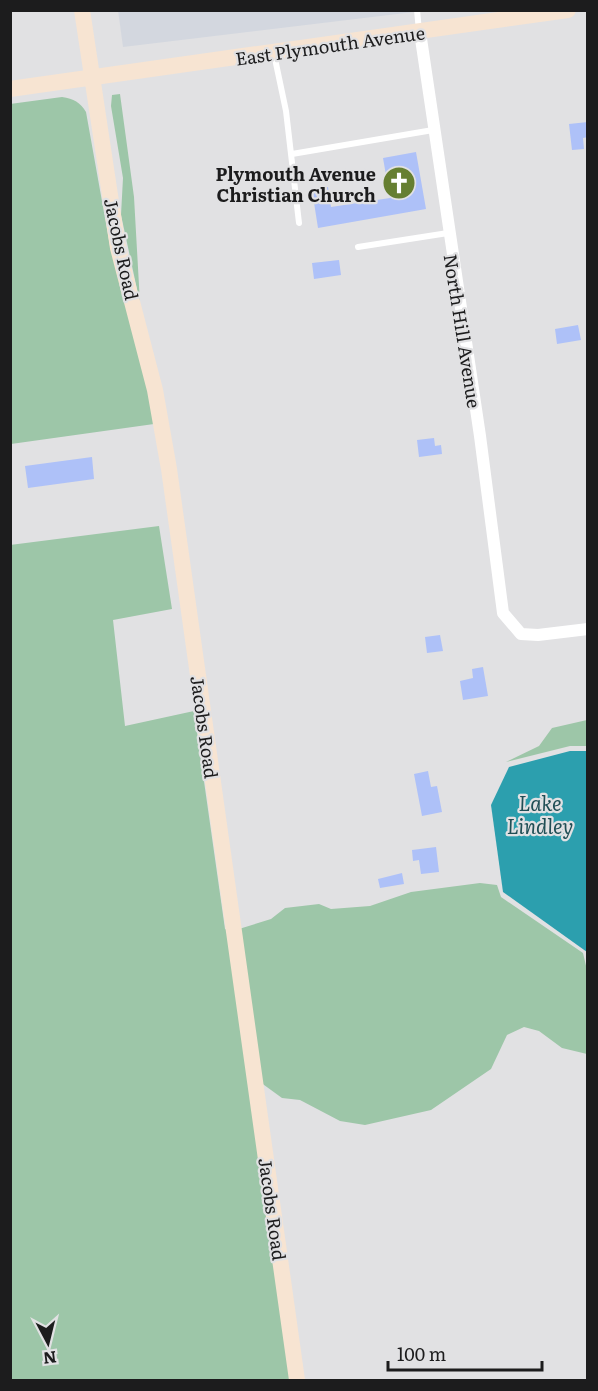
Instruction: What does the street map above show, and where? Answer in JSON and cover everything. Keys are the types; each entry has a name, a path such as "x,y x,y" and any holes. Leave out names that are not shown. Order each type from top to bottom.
{"street":[{"name":"East Plymouth Avenue","path":"10,89 568,10"},
{"path":"85,16 92,78"},
{"name":"North Hill Avenue","path":"420,32 448,234 480,436 502,613 521,634 538,636 588,629"},
{"name":"Jacobs Road","path":"92,78 118,248 155,390 169,469 297,1380"}],"lane":[{"path":"417,10 420,32"},
{"path":"274,53 292,154 299,223"},
{"path":"292,154 433,130"},
{"path":"358,247 448,234"}],"shaded area":[{"path":"118,10 422,11 123,47"}],"green space":[{"path":"120,94 134,197 140,303 121,215 123,178 111,106 112,95"},
{"path":"62,97 76,102 86,112 110,246 149,387 154,424 11,444 10,104"},
{"path":"159,526 172,609 113,620 125,726 194,711 225,929 228,930 292,1380 11,1380 10,545"},
{"path":"587,720 587,746 570,746 506,762 539,746 552,728"},
{"path":"480,883 497,885 501,897 583,953 587,970 587,1054 562,1048 539,1031 524,1027 507,1035 491,1069 431,1110 365,1125 340,1121 300,1100 282,1098 260,1082 239,929 271,919 285,908 319,904 331,909 370,906 411,892"}],"water":[{"name":"Lake Lindley","path":"570,751 587,751 587,952 503,892 491,805 509,767"}],"building":[{"path":"588,122 588,137 583,138 584,149 572,150 569,124"},
{"path":"416,152 426,209 318,228 312,190 328,187 331,207 390,198 383,158"},
{"path":"339,260 341,275 314,279 312,263"},
{"path":"578,325 581,340 557,344 555,329"},
{"path":"434,438 435,446 441,445 442,454 419,457 417,440"},
{"path":"92,457 94,479 28,488 25,466"},
{"path":"440,635 443,651 427,653 425,637"},
{"path":"483,667 488,696 463,700 460,681 473,678 472,669"},
{"path":"428,771 431,787 437,786 442,812 422,816 414,774"},
{"path":"436,847 439,872 421,874 419,860 413,861 412,850"},
{"path":"402,873 404,884 380,888 378,879"}],"place":[{"name":"Plymouth Avenue Christian Church","path":"399,183"}]}
